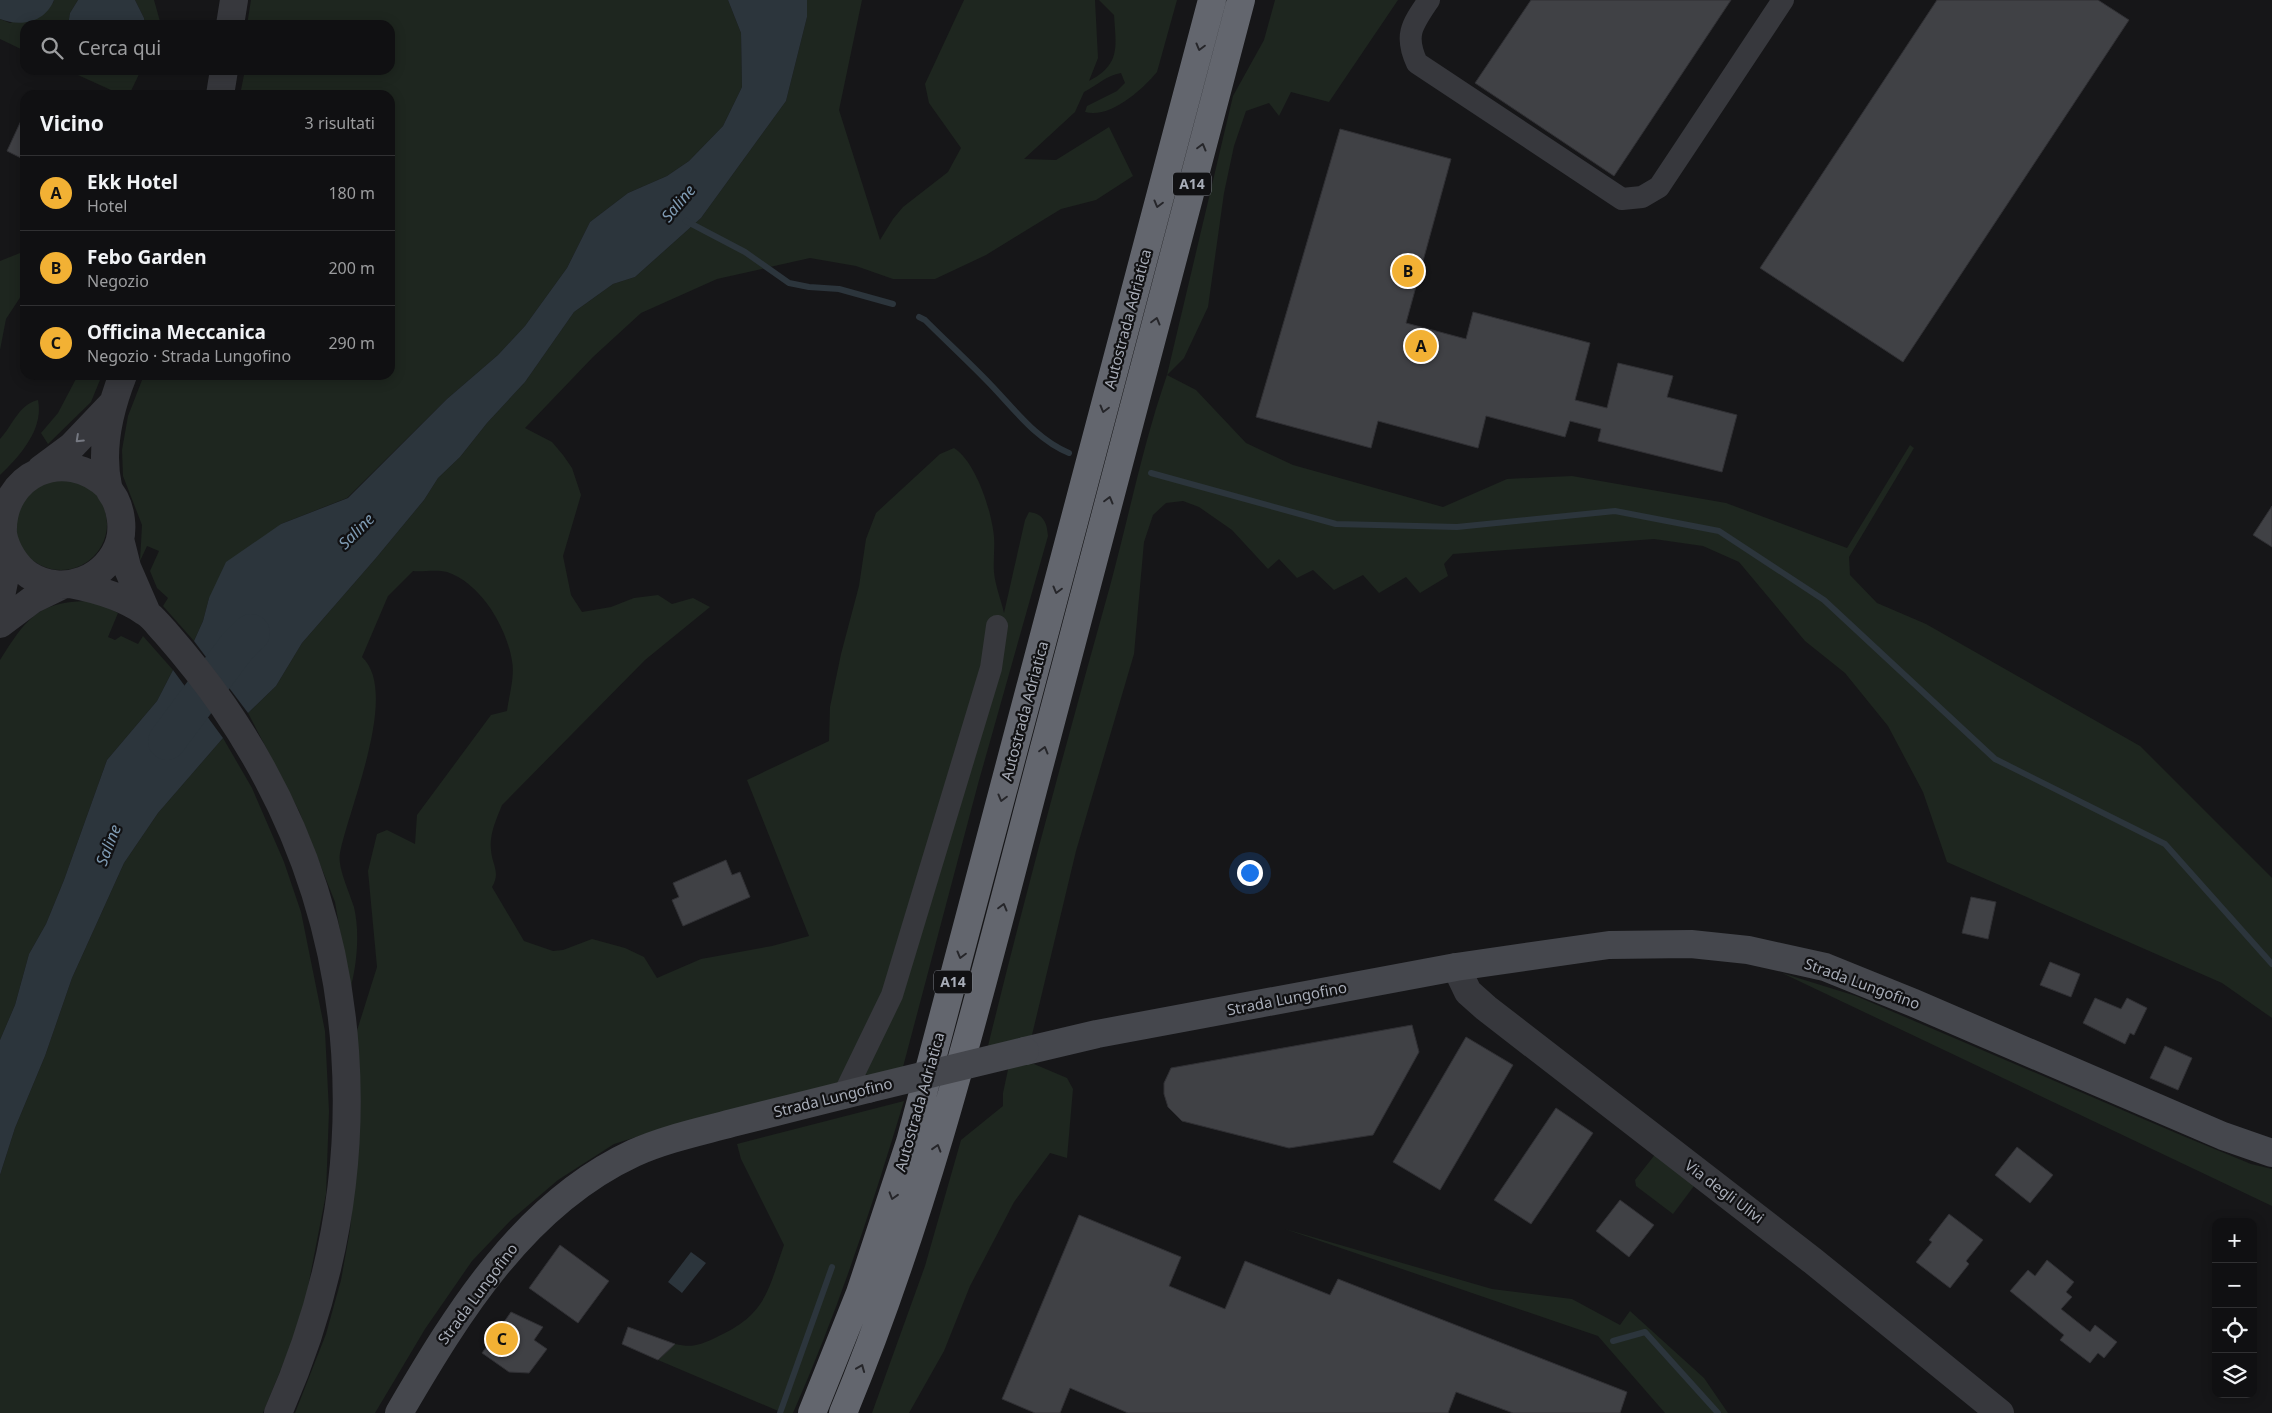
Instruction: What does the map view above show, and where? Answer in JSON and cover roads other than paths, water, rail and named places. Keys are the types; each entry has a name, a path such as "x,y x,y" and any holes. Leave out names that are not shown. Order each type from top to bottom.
{"highway":[{"name":"Autostrada Adriatica","path":"812,1413 860,1293 910,1142 1212,0"},
{"name":"Autostrada Adriatica","path":"843,1413 888,1297 938,1144 1241,0"}],"main road":[{"name":"Strada Lungofino","path":"398,1413 438,1346 484,1280 521,1237 557,1202 604,1168 635,1152 669,1140 856,1092 1097,1034 1456,967 1562,950 1648,943 1691,944 1748,950 1825,967 1906,999 2213,1132 2272,1153"}],"street":[{"path":"231,20 234,0"},
{"path":"1429,0 1412,25 1410,46 1418,63 1622,199 1642,196 1659,187 1783,0"},
{"path":"221,90 223,75"},
{"path":"121,380 112,404 107,446 108,487 120,512 120,539 127,567 140,603 208,685 250,749 282,810 319,907 340,997 348,1092 345,1167 331,1249 316,1305 298,1367 278,1413"},
{"path":"0,601 6,572 6,546 2,520 8,501 19,484 72,446 112,404"},
{"path":"41,469 62,466 83,470 92,474 108,487"},
{"path":"0,624 32,600 67,584 84,580 107,564 120,539"},
{"path":"6,546 15,562 28,575 45,582 67,584 140,603"},
{"path":"856,1092 892,995 991,668 997,626"},
{"name":"Via degli Ulivi","path":"1456,967 1468,992 1486,1008 1820,1266 2000,1413"}],"water":[{"path":"0,0 54,0 45,14 33,20 20,20 20,23 16,23 0,19"},
{"path":"78,0 135,0 144,20 69,20 70,13"},
{"path":"728,0 807,0 807,17 786,101 701,218 635,277 613,284 574,312 525,382 487,423 460,457 438,478 424,500 302,643 276,686 248,713 194,641 203,621 209,598 226,562 281,524 348,498 447,399 498,355 525,326 567,268 590,222 628,193 667,176 689,161 723,126 742,87 741,33"},
{"path":"173,670 223,738 158,813 124,863 72,978 45,1056 15,1128 0,1175 0,1040 15,1005 29,954 46,924 64,880 107,760 157,701"},
{"path":"691,1252 706,1263 682,1293 668,1282"}],"waterway":[{"path":"686,221 745,252 789,283 809,287 839,289 893,304"},
{"path":"919,317 925,320 1037,432 1057,447 1069,453"},
{"path":"1151,473 1336,524 1457,527 1615,511 1719,531 1824,600 1995,759 2165,844 2272,964"},
{"name":"Saline","path":"167,741 236,648 251,633"},
{"path":"780,1413 832,1267"},
{"path":"1613,1341 1645,1332 1718,1413"}],"place":[{"name":"Febo Garden","path":"1408,271"},
{"name":"Ekk Hotel","path":"1421,346"},
{"name":"Officina Meccanica","path":"502,1339"}]}
